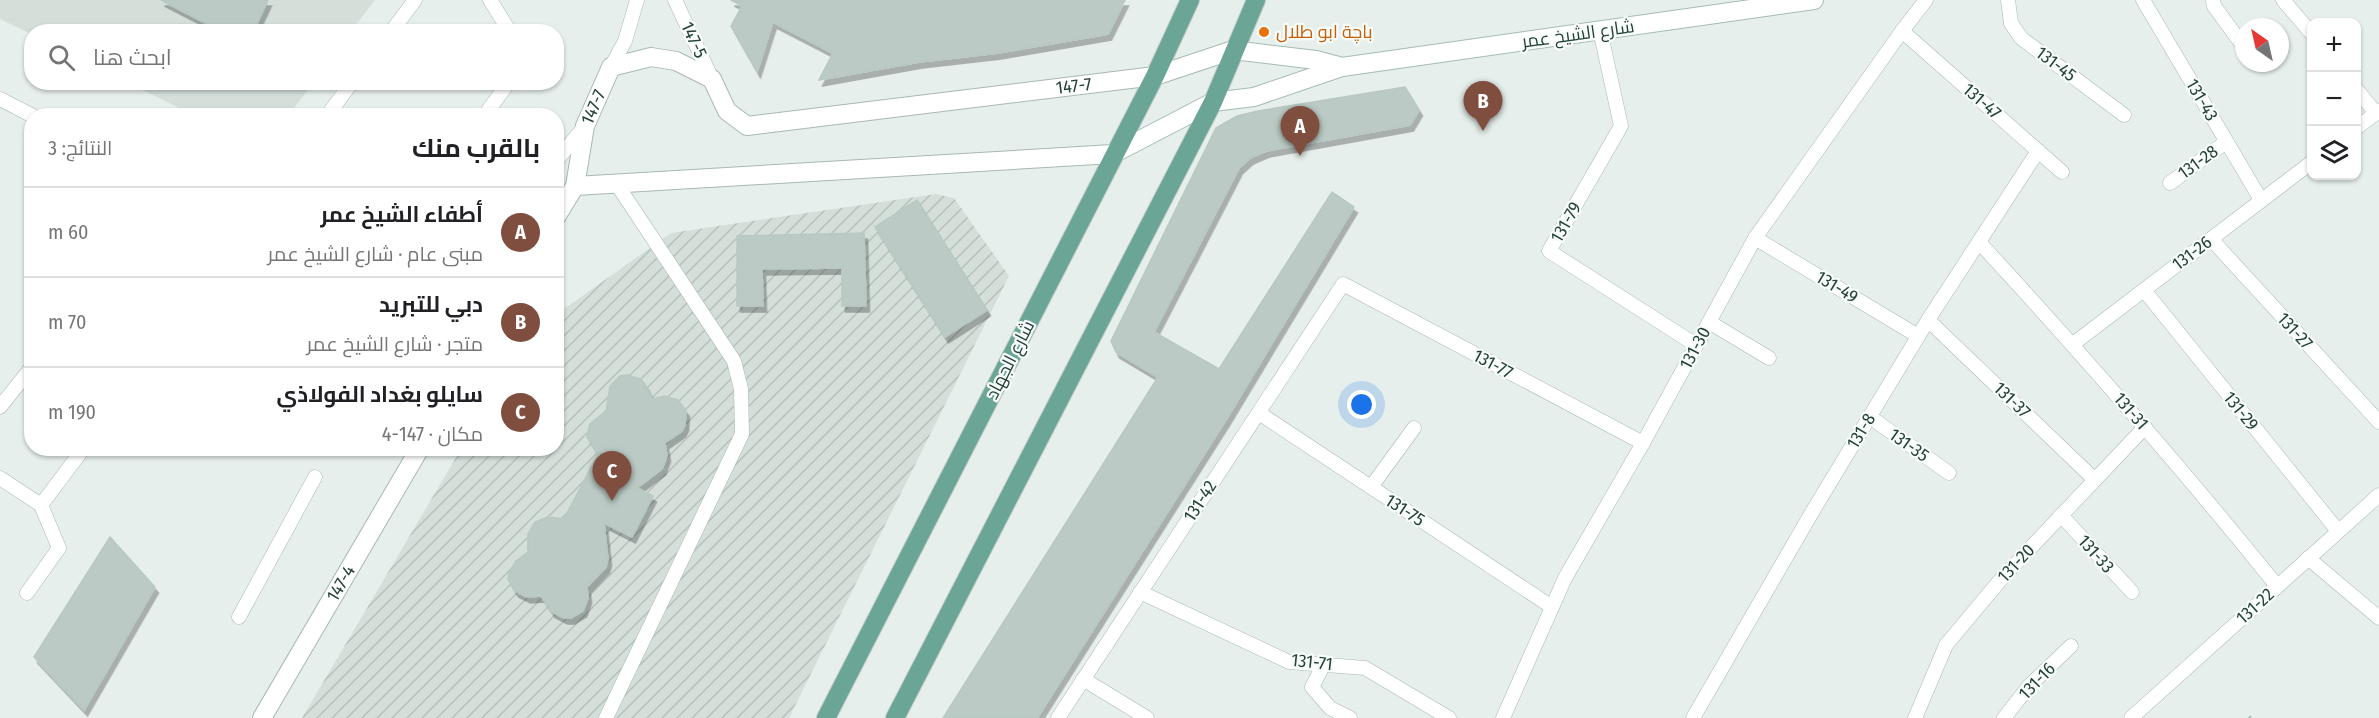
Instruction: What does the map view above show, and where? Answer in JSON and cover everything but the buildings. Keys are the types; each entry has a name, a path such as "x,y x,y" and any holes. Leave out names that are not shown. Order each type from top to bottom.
{"main road":[{"name":"شارع الجهاد","path":"826,718 1113,154 1155,76 1190,0"},
{"path":"895,718 1213,102 1256,0"}],"street":[{"name":"شارع الشيخ عمر","path":"1113,154 1213,102 1254,97 1342,67 1810,0"},
{"name":"شارع الشيخ عمر","path":"1155,76 1233,50 1316,60 1342,67"},
{"name":"147-7","path":"574,186 585,126 611,67 651,57 676,61 712,79 727,111 747,126 1155,76"},
{"path":"564,203 574,186 1113,154"},
{"name":"147-4","path":"262,718 415,456"}],"lane":[{"path":"397,24 415,0"},
{"path":"490,0 505,24"},
{"path":"611,67 624,41 637,0"},
{"name":"147-5","path":"675,0 712,79"},
{"name":"131-30","path":"1503,718 1565,578 1643,443 1755,238 1926,0"},
{"name":"131-45","path":"2008,0 2011,23 2021,38 2124,115"},
{"name":"131-43","path":"2143,0 2260,200"},
{"path":"2213,0 2214,6 2235,35"},
{"path":"2283,0 2307,28"},
{"name":"131-79","path":"1600,30 1621,126 1550,251 1696,345"},
{"name":"131-47","path":"1902,31 2062,172"},
{"path":"333,108 346,90"},
{"path":"490,108 503,90"},
{"path":"2359,126 2378,112 2361,94"},
{"path":"0,99 24,111"},
{"path":"564,151 585,126"},
{"name":"131-28","path":"2170,183 2226,142"},
{"name":"131-8","path":"1693,718 1918,336 2038,151"},
{"name":"131-26","path":"2073,344 2307,166"},
{"path":"606,718 742,434 741,389 734,361 616,183"},
{"name":"131-49","path":"1755,238 1918,336"},
{"name":"131-27","path":"2211,239 2379,422"},
{"name":"131-31","path":"1978,242 2073,344 2216,510 2277,586"},
{"name":"131-42","path":"1058,718 1342,284"},
{"name":"131-77","path":"1342,284 1643,443"},
{"name":"131-29","path":"2144,290 2338,531"},
{"name":"131-37","path":"1928,320 2095,480"},
{"path":"1709,322 1769,358"},
{"path":"0,407 24,377"},
{"name":"131-75","path":"1258,413 1552,607"},
{"name":"131-35","path":"1870,417 1949,473"},
{"name":"131-20","path":"1915,718 1946,645 2002,578 2145,427"},
{"path":"1371,487 1414,428"},
{"path":"41,504 78,456"},
{"path":"239,617 315,477"},
{"path":"0,478 41,504 59,548 27,593"},
{"name":"131-22","path":"2131,718 2379,495"},
{"name":"131-33","path":"2061,515 2132,592"},
{"path":"2308,558 2379,618"},
{"name":"131-71","path":"1140,592 1288,662 1365,668 1449,718"},
{"name":"131-16","path":"2004,718 2029,686 2071,646"},
{"path":"1324,664 1312,687 1330,708 1350,718"},
{"path":"1083,679 1147,718"}],"shaded area":[{"path":"0,0 375,0 356,24 24,24 24,31 0,19"},
{"path":"142,90 308,90 294,108 180,108"},
{"path":"936,194 954,198 1009,276 789,718 302,718 457,456 564,456 564,309 671,233"}],"place":[{"name":"باچة ابو طلال","path":"1264,32"},
{"name":"دبي للتبريد","path":"1483,131"},
{"name":"أطفاء الشيخ عمر","path":"1300,156"},
{"name":"سايلو بغداد الفولاذي","path":"612,501"}]}
